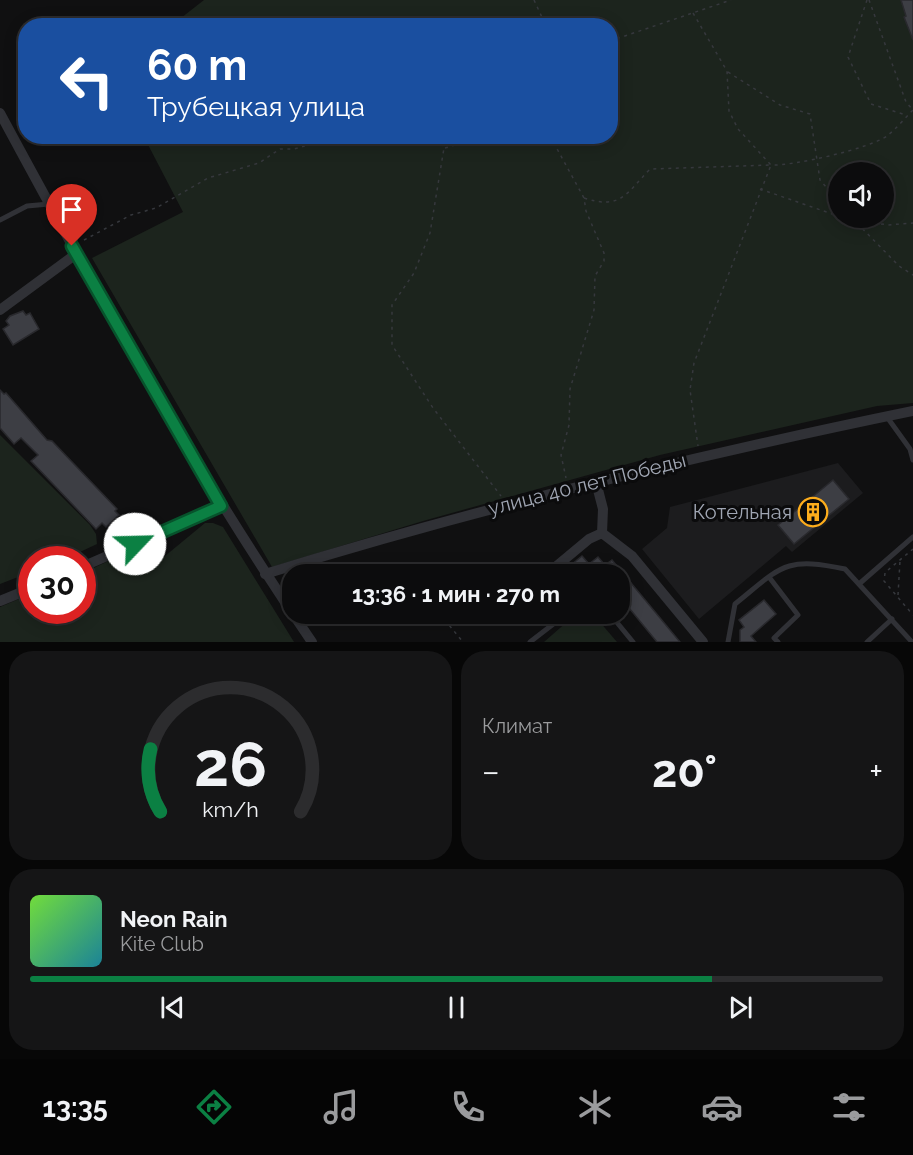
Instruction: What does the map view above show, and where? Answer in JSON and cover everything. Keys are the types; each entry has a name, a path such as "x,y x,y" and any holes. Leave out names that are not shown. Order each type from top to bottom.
{"street":[{"path":"0,113 74,250 221,506 312,642"},
{"path":"0,310 74,250"},
{"name":"улица 40 лет Победы","path":"265,574 507,504 699,456 913,411"},
{"path":"596,482 603,509 602,533"},
{"path":"96,561 221,506"},
{"path":"560,564 602,533"},
{"path":"602,533 632,556 703,642"},
{"path":"0,601 18,594"}],"lane":[{"path":"0,220 27,206 49,204"},
{"path":"74,250 80,228"},
{"path":"886,417 910,449 913,460"},
{"path":"859,584 913,537"},
{"path":"728,642 735,604 778,569 795,563 845,569 912,642"},
{"path":"769,577 798,615 774,638 778,642"},
{"path":"867,642 892,620"},
{"path":"530,642 552,624"},
{"path":"618,624 633,642"}],"path":[{"path":"534,0 542,18"},
{"path":"618,38 731,0"},
{"path":"584,198 604,204 620,201 650,169 788,165 818,156 852,150 886,136 913,110 906,102 868,0"},
{"path":"868,0 848,57 871,104 907,116"},
{"path":"693,13 728,71 780,105 810,114 820,180 828,189"},
{"path":"728,71 729,111 738,129 771,165"},
{"path":"74,250 131,215 156,208 208,178 259,163 268,154 280,149 294,150 310,144"},
{"path":"443,144 444,148 430,233 414,273 392,305 392,345 433,408 507,504"},
{"path":"444,148 458,144"},
{"path":"554,144 584,198 586,211 604,261 595,276 594,310 570,389 569,424 561,454 567,489"},
{"path":"699,456 690,390 694,363 771,165"},
{"path":"760,189 828,213"},
{"path":"894,225 913,223"},
{"path":"862,228 899,266 913,275"},
{"path":"913,549 883,577 913,615"},
{"path":"898,597 900,560"},
{"path":"448,624 463,642"}],"shaded area":[{"path":"204,0 913,0 913,403 877,406 660,455 423,521 272,567 92,258 183,212 148,144 618,144 618,18 181,18"},
{"path":"0,435 90,525 96,534 97,544 93,546 18,546 18,577 0,584"},
{"path":"838,463 863,493 792,552 786,546 699,619 642,549 667,528 670,507"},
{"path":"205,523 223,527 294,642 0,642 0,607 18,599 18,624 96,624 96,567 119,556 142,575"},
{"path":"565,624 602,624 617,642 544,642"}],"building":[{"path":"901,0 913,0 913,40 904,17 906,16"},
{"path":"23,311 26,315 30,313 39,329 13,345 3,329 9,325 6,321 10,316"},
{"path":"0,390 6,393 47,440 52,441 117,509 115,511 119,515 106,527 102,523 96,529 31,461 38,455 21,438 14,444 0,428"},
{"name":"Котельная","path":"833,480 849,499 794,544 778,525"},
{"path":"582,556 589,564 572,564"},
{"path":"598,557 604,564 589,564"},
{"path":"630,582 680,642 657,642 630,609"},
{"path":"764,600 776,614 751,636 756,642 740,642 740,630 744,627 739,620"}],"place":[{"name":"Котельная","path":"813,512"}],"route":[{"path":"72,246 221,506 135,544"}]}
